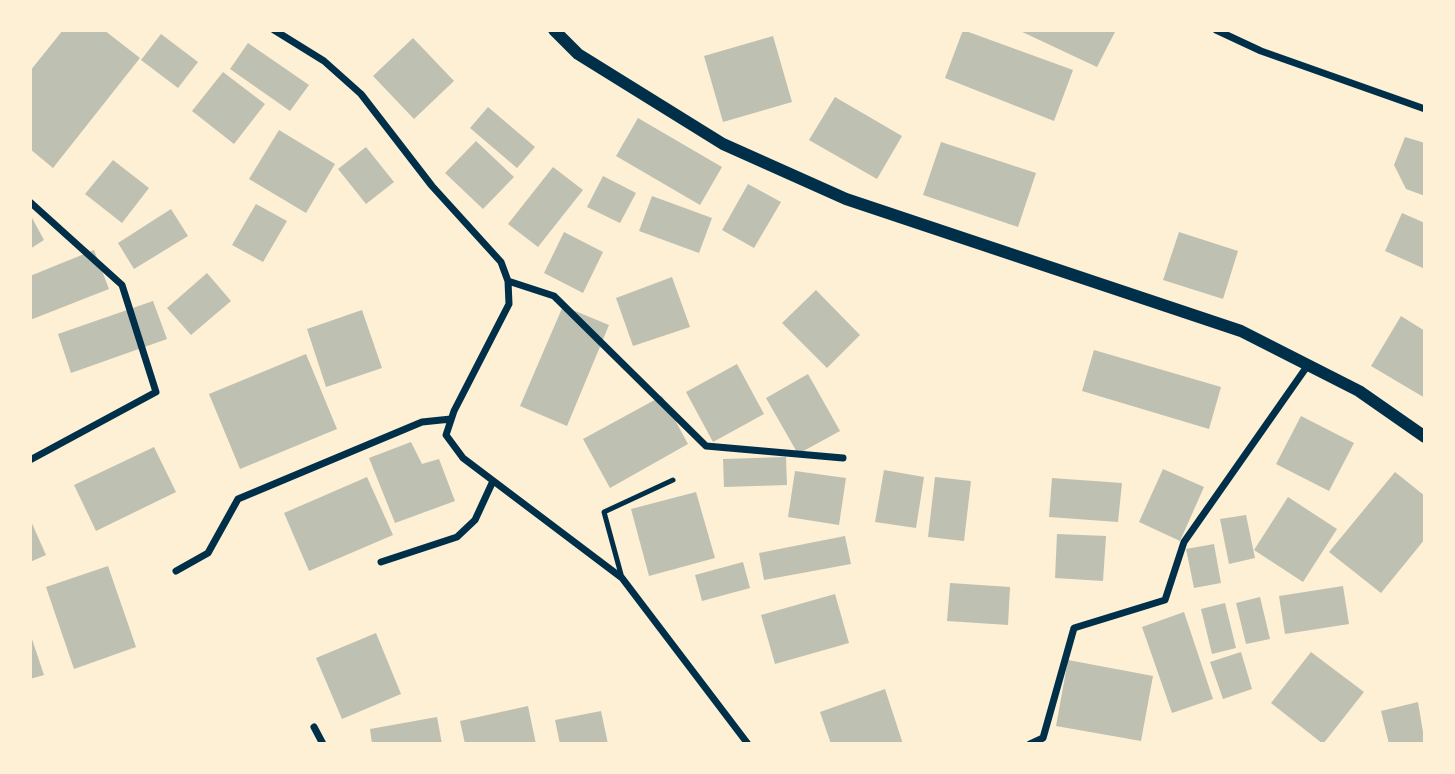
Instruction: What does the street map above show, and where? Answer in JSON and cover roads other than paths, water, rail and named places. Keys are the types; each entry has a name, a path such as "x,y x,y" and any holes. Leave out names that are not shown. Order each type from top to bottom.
{"street":[{"path":"274,30 324,61 361,94 432,186 501,262 508,281 509,304 446,435 463,458 622,578 748,744"},
{"path":"554,30 578,54 723,144 846,199 1241,331 1359,391 1425,437"},
{"path":"1216,30 1261,51 1425,109"},
{"path":"30,202 122,285 156,392 30,460"},
{"path":"508,281 554,296 706,446 843,458"},
{"path":"1030,744 1044,738 1074,628 1165,600 1184,542 1308,365"},
{"path":"176,571 208,553 238,499 422,422 452,419"},
{"path":"381,562 457,537 475,520 493,481"},
{"path":"314,727 323,744"}],"lane":[{"path":"622,578 604,512 673,480"}]}
